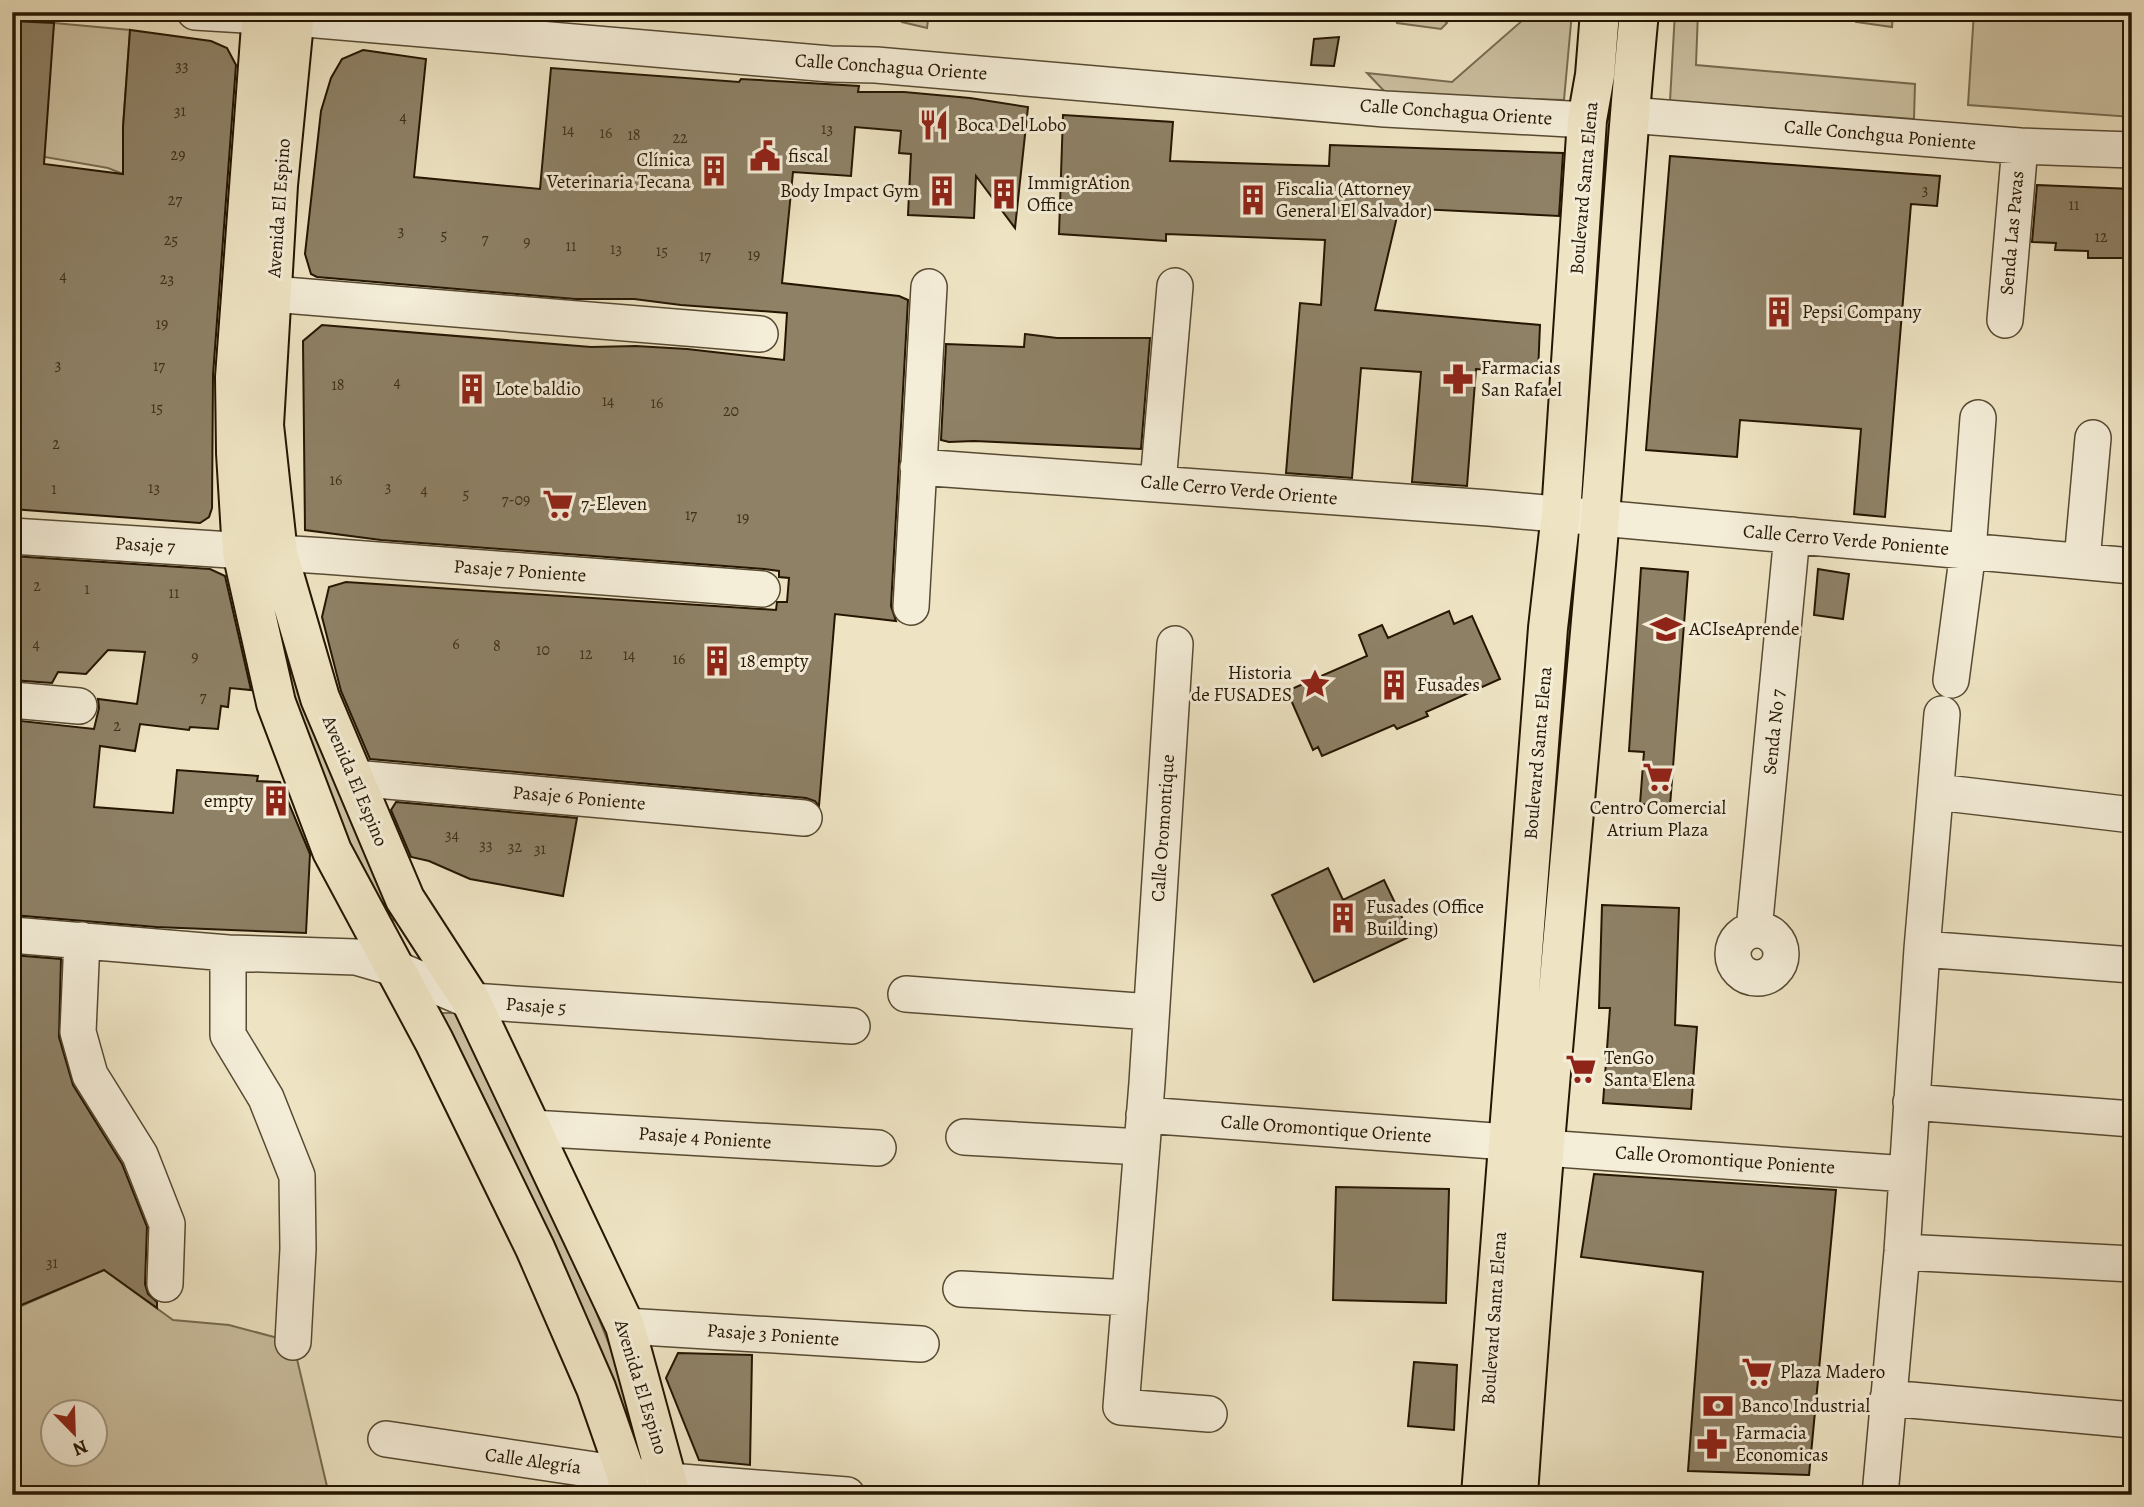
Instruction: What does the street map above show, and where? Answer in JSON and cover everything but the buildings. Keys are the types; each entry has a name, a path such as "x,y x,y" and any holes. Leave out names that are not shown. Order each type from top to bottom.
{"main road":[{"name":"Boulevard Santa Elena","path":"1518,1495 1526,1145 1548,628 1561,514 1587,120 1595,75 1600,12"},
{"path":"1614,12 1605,93 1613,111 1629,115"},
{"name":"Boulevard Santa Elena","path":"1481,1495 1486,1421 1526,1145 1600,518 1615,295 1639,12"},
{"name":"Avenida El Espino","path":"278,15 278,185 264,425 260,553 405,899 471,1001 625,1326 670,1488"},
{"name":"Avenida El Espino","path":"278,15 235,377 260,553 276,702 332,851 434,1041 535,1248 596,1388 628,1485"},
{"path":"1587,120 1597,126 1608,151 1601,254 1607,281 1615,295"},
{"path":"1486,1421 1497,1439 1495,1495"}],"street":[{"name":"Calle Conchagua Oriente","path":"195,12 278,15 830,64 903,67 1385,109 1587,120"},
{"name":"Calle Conchgua Poniente","path":"1629,115 2020,146 2132,150"},
{"name":"Senda Las Pavas","path":"2005,320 2020,146"},
{"path":"1158,483 1175,286"},
{"path":"911,607 929,287"},
{"path":"272,294 760,334"},
{"path":"1951,680 1968,551 1978,418"},
{"path":"2082,561 2093,438"},
{"name":"Calle Cerro Verde Oriente","path":"918,467 1561,514"},
{"name":"Calle Cerro Verde Poniente","path":"1561,514 2132,566"},
{"name":"Senda No 7","path":"1754,930 1792,535"},
{"name":"Pasaje 7","path":"12,536 260,553"},
{"name":"Pasaje 7 Poniente","path":"260,553 762,589"},
{"name":"Calle Oromontique","path":"1175,644 1143,1131 1121,1407 1209,1414"},
{"path":"12,699 79,706"},
{"path":"1881,1495 1942,714"},
{"name":"Pasaje 6 Poniente","path":"354,778 804,818"},
{"path":"1937,792 2132,816"},
{"name":"Pasaje 5","path":"12,935 228,953 356,957 394,968 471,1001 852,1026"},
{"path":"82,940 78,1032 90,1074 140,1155 167,1224 165,1284"},
{"path":"1922,949 2132,965"},
{"path":"228,953 228,1035 266,1098 297,1176 298,1249 293,1342"},
{"path":"906,994 1151,1012"},
{"path":"1911,1102 2132,1119"},
{"name":"Pasaje 4 Poniente","path":"531,1128 878,1149"},
{"path":"964,1137 1143,1131"},
{"name":"Calle Oromontique Oriente","path":"1143,1131 1526,1145"},
{"name":"Calle Oromontique Poniente","path":"1526,1145 1907,1174"},
{"path":"1902,1252 2132,1264"},
{"path":"961,1289 1130,1298"},
{"name":"Pasaje 3 Poniente","path":"625,1326 921,1344"},
{"path":"1888,1398 2132,1420"},
{"name":"Calle Alegría","path":"386,1439 628,1485 848,1495"}],"shaded area":[{"path":"894,12 929,12 927,28 902,22"},
{"path":"1395,12 1413,12 1416,16 1422,12 1437,12 1447,23 1441,29 1397,23"},
{"path":"1532,12 1572,12 1564,100 1387,94 1367,73 1452,82"},
{"path":"1675,12 1698,12 1696,65 1915,84 1914,119 1670,101"},
{"path":"1857,12 1893,12 1892,27 1856,22"},
{"path":"1974,12 2132,12 2132,117 1968,105"},
{"path":"54,23 130,30 123,127 123,174 108,168 39,156"},
{"path":"1595,258 1601,290 1585,482 1577,481"},
{"path":"290,604 403,924 386,917 341,844 266,612"},
{"path":"439,1013 456,1013 578,1266 614,1357 638,1435 632,1434"},
{"path":"104,1270 173,1320 229,1325 293,1342 329,1495 12,1495 12,1310"}],"place":[{"name":"Boca Del Lobo","path":"934,125"},
{"name":"fiscal","path":"765,156"},
{"name":"Clínica Veterinaria Tecana","path":"714,171"},
{"name":"Body Impact Gym","path":"942,191"},
{"name":"ImmigrAtion Office","path":"1004,194"},
{"name":"Fiscalia (Attorney General El Salvador)","path":"1253,200"},
{"name":"Pepsi Company","path":"1779,312"},
{"name":"Farmacias San Rafael","path":"1458,379"},
{"name":"Lote baldio","path":"472,389"},
{"name":"7-Eleven","path":"558,504"},
{"name":"ACIseAprende","path":"1666,629"},
{"name":"18 empty","path":"717,661"},
{"name":"Historia de FUSADES","path":"1315,684"},
{"name":"Fusades","path":"1394,685"},
{"name":"Centro Comercial Atrium Plaza","path":"1658,777"},
{"name":"empty","path":"276,801"},
{"name":"Fusades (Office Building)","path":"1343,918"},
{"name":"TenGo Santa Elena","path":"1581,1069"},
{"name":"Plaza Madero","path":"1757,1372"},
{"name":"Banco Industrial","path":"1718,1406"},
{"name":"Farmacia Economicas","path":"1712,1444"}]}
